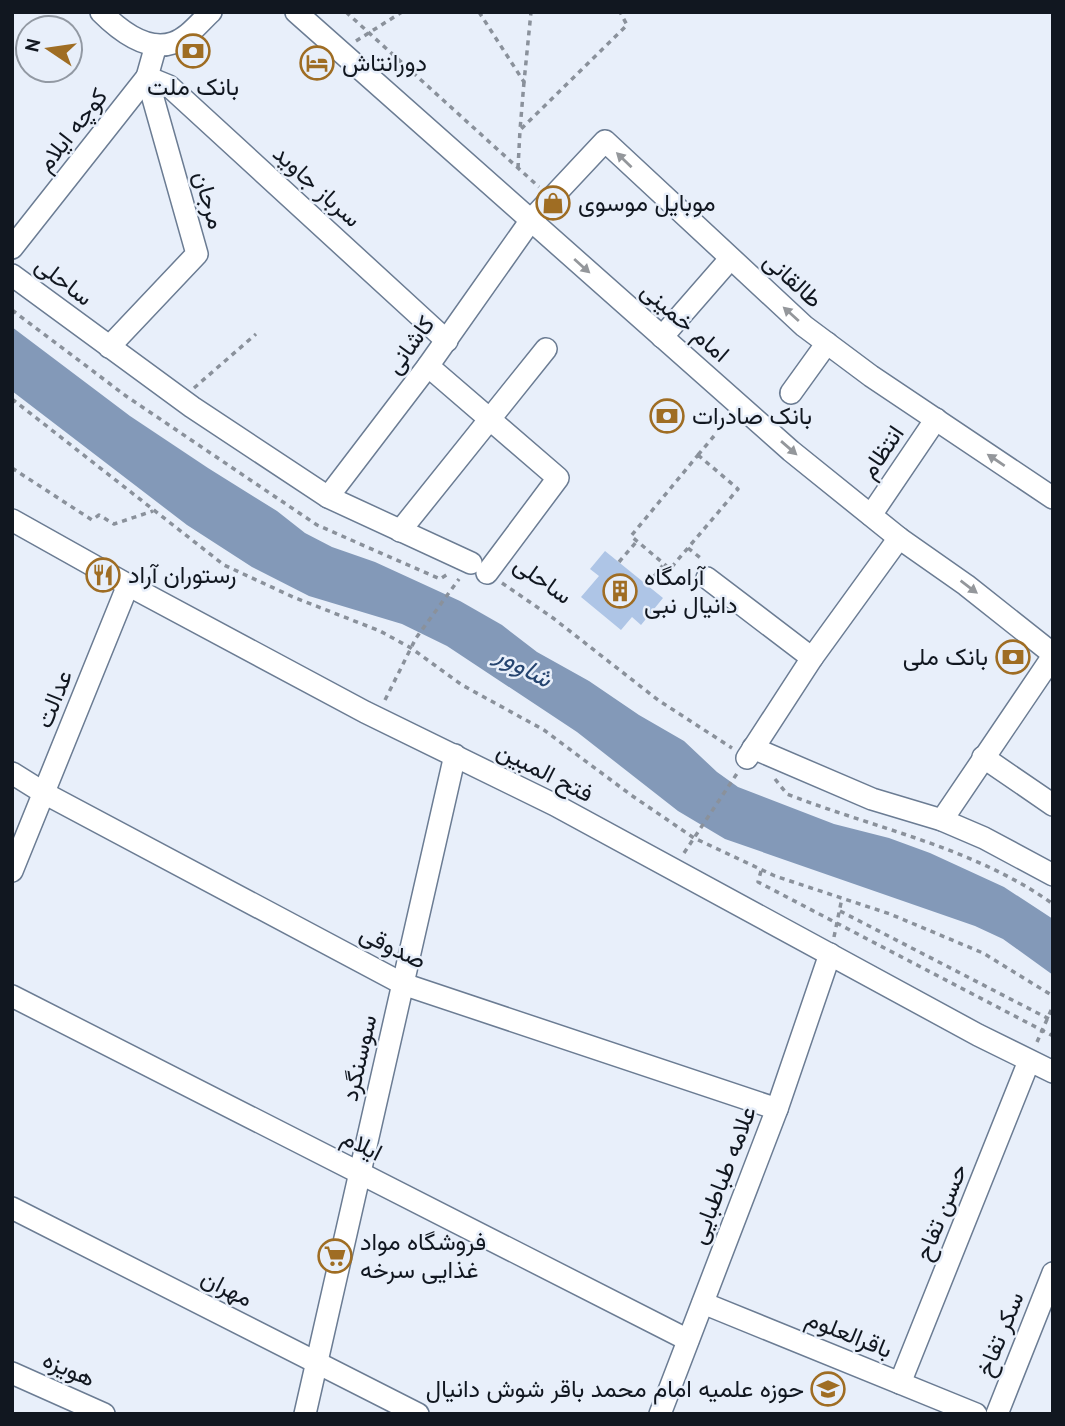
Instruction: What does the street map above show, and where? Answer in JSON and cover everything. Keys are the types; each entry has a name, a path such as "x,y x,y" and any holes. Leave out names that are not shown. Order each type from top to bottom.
{"street":[{"path":"100,12 113,25 138,40 156,45 172,44 189,34 211,12"},
{"name":"امام خمینی","path":"296,12 791,450 900,538 966,585 1053,655"},
{"path":"147,77 156,45"},
{"name":"کوچه ایلام","path":"12,248 147,77"},
{"name":"سرباز جاوید","path":"147,77 169,86 447,341"},
{"name":"مرجان","path":"109,347 197,254 147,77"},
{"name":"طالقانی","path":"531,220 605,141 804,326 871,376 1053,498"},
{"name":"کاشانی","path":"328,497 447,341 531,220"},
{"path":"662,337 730,259"},
{"name":"ساحلی","path":"12,275 181,399 328,497 400,531 472,572"},
{"path":"791,393 827,343"},
{"path":"400,531 546,349"},
{"path":"428,366 558,478 472,572"},
{"name":"انتظام","path":"871,515 936,419"},
{"name":"فتح المبین","path":"16,529 128,585 376,717 555,805 978,1035 1053,1072"},
{"path":"900,538 812,659 747,758 942,820 984,838 1053,875"},
{"path":"708,578 812,659"},
{"name":"عدالت","path":"12,871 128,585"},
{"path":"942,820 1053,655"},
{"name":"سوسنگرد","path":"305,1414 454,755"},
{"path":"983,757 1053,805"},
{"name":"صدوقی","path":"12,774 403,984 777,1109"},
{"name":"علامه طباطبایی","path":"660,1414 777,1109 830,954"},
{"name":"ایلام","path":"12,996 688,1340"},
{"name":"حسن تفاح","path":"900,1383 1030,1061"},
{"name":"مهران","path":"12,1208 418,1414"},
{"name":"سکر تفاخ","path":"997,1414 1053,1273"},
{"name":"باقرالعلوم","path":"703,1303 976,1414"},
{"name":"هویزه","path":"12,1373 104,1414"}],"path":[{"path":"346,12 551,198"},
{"path":"341,51 402,12"},
{"path":"479,12 524,82"},
{"path":"519,169 531,12"},
{"path":"520,130 627,25 620,12"},
{"path":"12,310 127,396 317,525 440,579 447,575"},
{"path":"181,399 256,334"},
{"path":"12,399 224,565 293,597 380,631 411,648 462,685 544,730 694,838 761,870 890,914 983,953 1053,996"},
{"path":"698,455 738,489 670,569 631,536 698,455 714,436"},
{"path":"12,468 92,520 99,515 114,524 154,511"},
{"path":"619,562 637,541"},
{"path":"647,585 664,564"},
{"path":"376,717 416,638 472,572"},
{"name":"ساحلی","path":"472,572 553,618 659,700 770,773 787,793 973,859 1053,904"},
{"path":"674,870 747,758"},
{"path":"761,870 758,882 1053,1036"},
{"path":"830,954 842,898"},
{"path":"839,911 1053,1021"},
{"path":"1030,1061 1053,1006"}],"water":[{"name":"شاوور","path":"12,327 130,416 277,511 305,533 460,601 502,625 537,652 589,681 684,741 717,772 738,787 834,824 889,838 930,853 1004,887 1053,919 1053,975 1003,939 975,926 725,839 678,811 577,732 447,646 402,624 309,596 252,567 187,525 12,391"}],"building":[{"name":"آرامگاه دانیال نبی","path":"605,551 663,598 641,625 632,617 621,630 581,597 599,576 590,569"}],"place":[{"name":"بانک ملت","path":"193,51"},
{"name":"دورانتاش","path":"317,63"},
{"name":"موبایل موسوى","path":"553,203"},
{"name":"بانک صادرات","path":"667,416"},
{"name":"رستوران آراد","path":"103,575"},
{"name":"آرامگاه دانیال نبی","path":"620,591"},
{"name":"بانک ملی","path":"1013,657"},
{"name":"فروشگاه مواد غذایی سرخه","path":"335,1256"},
{"name":"حوزه علمیه امام محمد باقر شوش دانیال","path":"828,1389"}]}
